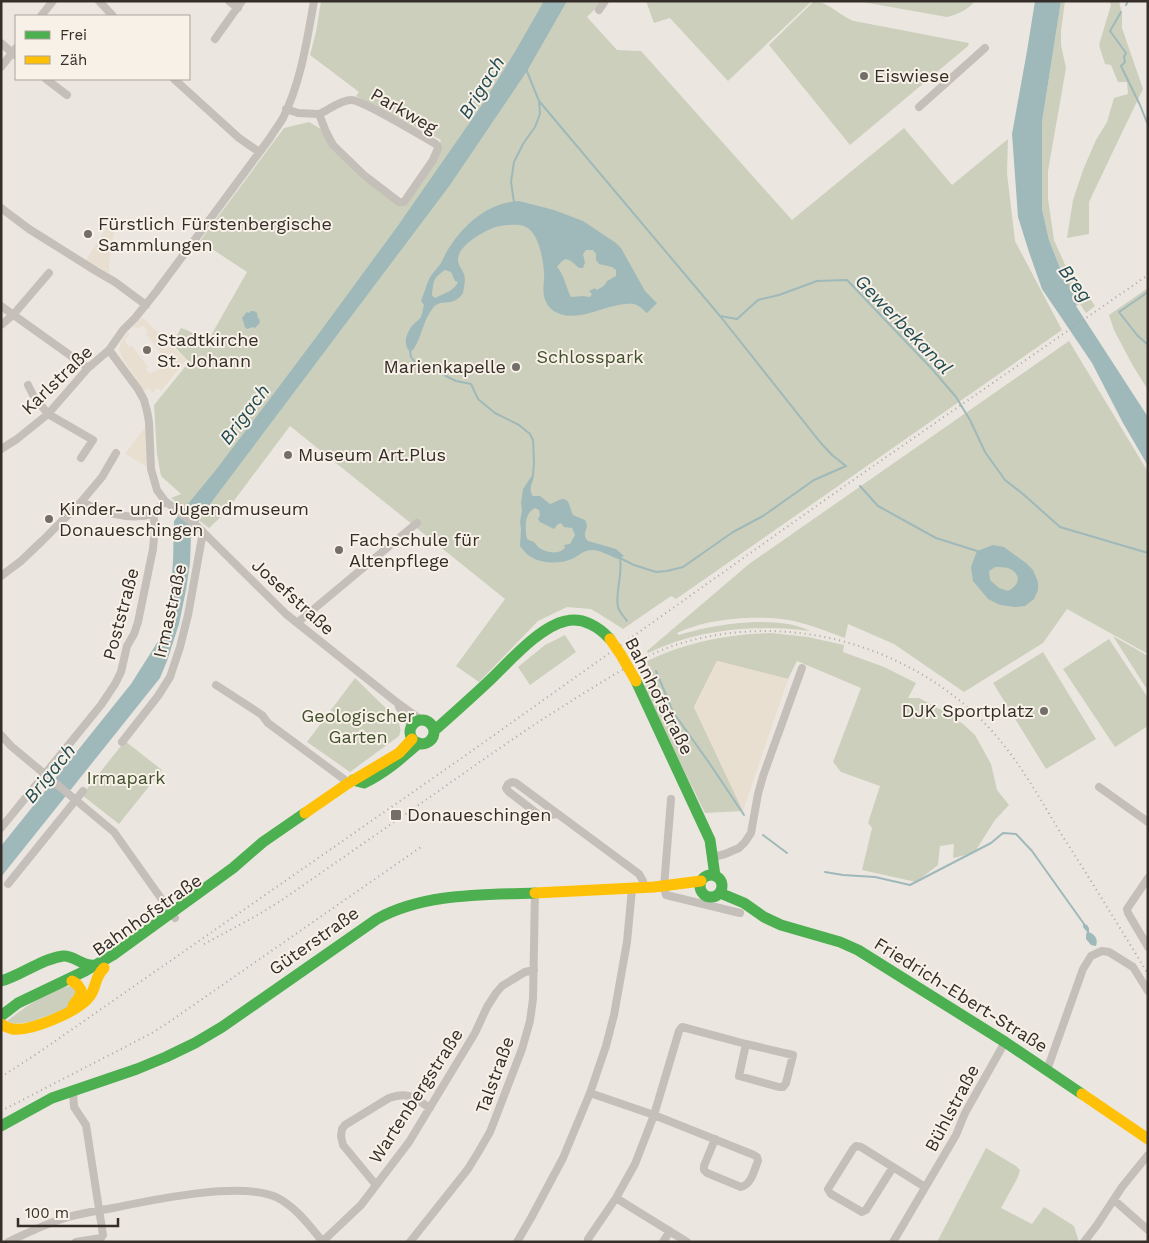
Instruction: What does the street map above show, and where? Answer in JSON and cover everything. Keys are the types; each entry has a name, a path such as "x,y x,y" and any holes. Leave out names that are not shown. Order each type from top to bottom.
{"main road":[{"name":"Bahnhofstraße","path":"1,1016 18,1003 32,996 124,956 254,849 350,782 416,741 424,744 431,740 433,737 424,724 461,707 526,646 542,633 566,621 587,623 603,630 621,655 636,681 710,840 713,857 711,883"},
{"path":"416,741 410,732 424,724"},
{"name":"Güterstraße","path":"1,1126 62,1094 157,1062 198,1042 387,913 401,907 440,900 535,892 638,889 711,883"},
{"name":"Friedrich-Ebert-Straße","path":"711,883 742,908 781,925 840,942 858,950 1005,1042 1148,1139"},
{"path":"1,981 19,975 48,960 67,956 90,966 100,966 90,996 74,1010 39,1024 20,1029 12,1029 1,1024"},
{"path":"62,957 72,965 74,979 82,989 82,994 73,1007 62,1015"}],"street":[{"path":"42,15 53,1"},
{"path":"99,1 112,15"},
{"path":"215,39 240,4 229,1"},
{"name":"Karlstraße","path":"1,449 17,439 48,414 88,368 109,350 123,330 146,305 282,119 296,84 314,1"},
{"path":"599,10 605,1"},
{"path":"1,44 15,52 1,67"},
{"path":"919,107 985,48"},
{"path":"47,80 66,95"},
{"path":"175,80 239,138 258,152"},
{"name":"Parkweg","path":"354,99 436,144 438,148 433,160 404,202 398,202 365,176 334,145 326,132 319,114 346,100 354,99"},
{"path":"286,109 319,114"},
{"path":"1,208 29,229 96,272 108,277 146,305"},
{"path":"1,325 13,315 49,273"},
{"path":"1,306 88,368"},
{"path":"81,502 112,514 139,517 153,514 165,501 157,490 151,469 147,410 144,400 109,350"},
{"path":"28,385 33,395 48,414 93,440 81,458"},
{"path":"1,576 28,554 81,502 102,477 116,453"},
{"name":"Josefstraße","path":"165,501 200,530 297,623 424,724"},
{"name":"Poststraße","path":"1,828 101,705 121,672 127,646 138,622 153,549 155,526 153,514"},
{"path":"297,623 416,522"},
{"name":"Irmastraße","path":"122,742 158,696 170,677 188,615 200,530"},
{"path":"713,857 739,848 751,834 763,776 802,668"},
{"path":"216,686 262,715 268,723 350,782"},
{"path":"2,738 114,832 173,916"},
{"path":"517,1242 563,1158 590,1092 606,1046 614,1015 638,889 643,881 639,874 516,783 510,782 507,786 506,788 509,792 539,814 543,816 557,814"},
{"path":"1099,787 1148,822"},
{"path":"8,884 74,798 83,791"},
{"path":"664,887 671,799"},
{"path":"1147,882 1127,909 1148,947"},
{"name":"Friedrich-Ebert-Straße","path":"664,887 666,895 742,908"},
{"name":"Talstraße","path":"410,1242 468,1170 490,1132 522,1049 530,1021 533,999 535,892"},
{"path":"1047,1070 1082,969 1091,956 1102,951 1109,952 1133,967 1148,992"},
{"name":"Wartenbergstraße","path":"322,1242 360,1204 409,1142 475,1033 487,1008 502,986 525,972 534,970"},
{"path":"588,1239 616,1198 635,1164 654,1115 679,1031 682,1027 793,1055 786,1083 783,1086 779,1088 739,1076 746,1044"},
{"name":"Bühlstraße","path":"893,1242 956,1135 965,1112 1005,1042"},
{"path":"73,1091 74,1107 86,1125 103,1235 101,1238 76,1242"},
{"path":"590,1092 654,1115 754,1155 758,1160 746,1186 741,1187 704,1170 715,1140"},
{"path":"376,1185 343,1145 342,1129 345,1125 396,1095 410,1095 430,1108"},
{"path":"893,1168 866,1210 862,1212 828,1190 856,1146 861,1147 925,1187"},
{"path":"1084,1242 1122,1186 1148,1155"},
{"path":"8,1242 32,1230 65,1218 99,1210 205,1193 238,1191 256,1192 275,1197 297,1210 322,1242"},
{"path":"616,1198 687,1242"},
{"path":"1114,1200 1148,1230"},
{"path":"663,1242 670,1231"}],"green space":[{"name":"Schlosspark","path":"321,1 603,1 587,17 617,50 641,51 792,220 904,128 952,185 1008,139 1007,173 1015,241 1062,330 676,599 671,596 623,629 591,609 567,607 538,621 479,682 456,666 505,599 290,426 224,514 209,528 171,498 181,494 161,476 157,454 154,405 189,362 172,344 181,328 193,333 205,346 247,272 200,241 284,128 309,122 326,132 365,176 404,202 438,148 441,140 356,96 359,92 310,55"},
{"path":"646,1 812,1 728,81 670,18 654,23"},
{"name":"Eiswiese","path":"814,1 824,3 854,21 969,43 968,46 850,145 769,45"},
{"path":"857,1 975,1 963,11 947,17"},
{"path":"1061,1 1065,1 1061,45 1066,68 1048,171 1048,199 1054,240 1070,276 1095,306 1086,313 1080,304 1076,306 1049,240 1042,209 1042,122"},
{"path":"1109,1 1119,1 1122,14 1122,28 1143,89 1089,202 1089,234 1067,238 1073,200 1083,170 1096,140 1107,122 1114,98 1128,94 1127,82 1118,82 1111,65 1105,64 1099,45 1111,5"},
{"path":"1148,288 1148,390 1114,330 1109,315"},
{"path":"1069,341 1148,472 1148,654 1067,609 1043,643 964,692 894,644 848,624 845,638 807,624 781,619 750,618 719,621 689,628 677,633 679,635 709,627 745,622 781,623 810,631 769,628 727,630 687,638 648,653 647,651 749,564"},
{"path":"771,633 808,637 844,645 843,652 884,667 916,683 908,698 919,698 947,713 975,735 991,764 997,790 1009,805 995,820 974,853 953,858 954,844 940,846 938,865 916,882 862,870 872,828 868,823 880,786 841,772 833,762 861,688 797,661 788,679 717,661 694,707 743,811 705,813 643,684 646,673 641,664 672,650 704,641 737,635"},
{"path":"565,635 576,652 530,685 518,667 545,645"},
{"path":"1113,636 1148,656 1148,691"},
{"path":"1109,639 1148,698 1148,726 1115,747 1063,669"},
{"name":"DJK Sportplatz","path":"1043,652 1096,739 1046,769 993,683"},
{"name":"Geologischer Garten","path":"355,678 397,719 400,731 399,736 350,772 307,742"},
{"name":"Irmapark","path":"125,741 162,770 119,824 82,795"},
{"path":"72,986 80,992 67,1009 30,1022 13,1024 7,1021 46,994"},
{"path":"986,1148 1020,1170 1001,1208 1032,1224 1044,1207 1074,1226 1079,1242 937,1242"}],"shaded area":[{"path":"110,222 115,225 109,265 110,274 86,260"},
{"path":"142,317 186,360 161,391 157,388 153,393 148,388 144,391 122,357 119,349 121,342 128,332 129,336 125,341 129,347 131,345 148,367 146,369 150,374 157,371 169,359 165,354 163,355 146,334 148,332 144,326 138,329 135,327 131,328"},
{"path":"149,422 151,469 125,454"},
{"path":"717,661 788,679 743,811 694,707"}],"water":[{"path":"544,1 567,1 527,71 450,185 204,512 191,535 190,563 179,624 160,678 1,877 1,846 131,684 162,635 170,602 174,521 266,404 397,227 484,102"},
{"name":"Breg","path":"1035,1 1061,1 1042,122 1042,209 1049,240 1061,270 1076,298 1076,306 1148,417 1148,466 1092,363 1042,289 1018,217 1012,134"},
{"path":"519,201 554,210 583,221 616,243 621,248 645,291 657,303 647,313 634,304 616,305 587,314 569,316 553,311 547,304 543,290 543,260 540,247 534,235 530,230 521,225 498,226 477,236 462,250 458,260 465,276 463,293 454,301 440,303 433,308 416,345 410,351 406,345 408,332 421,317 424,305 421,301 430,277 441,263 452,243 467,225 476,218 496,206","holes":["586,250 593,250 599,264 612,267 616,270 616,276 607,281 601,288 589,291 592,294 590,297 571,297 557,267 566,259 579,268 583,268 585,263 583,254","445,270 451,272 455,281 458,282 451,290 435,298 432,295 434,281"]},
{"path":"247,312 257,313 260,320 255,328 247,329 242,318"},
{"path":"534,474 531,488 533,496 540,496 550,504 562,499 567,500 573,515 585,521 587,526 585,535 588,541 616,549 624,556 618,559 592,550 563,562 544,562 528,555 520,546 523,489","holes":["535,508 539,510 540,515 538,519 540,522 554,529 561,523 564,527 572,528 575,535 570,544 564,545 565,548 559,552 545,551 527,539 527,517 531,510"]},
{"path":"993,545 1004,547 1026,563 1033,570 1038,582 1038,590 1034,599 1025,606 1015,607 1000,605 988,599 973,581 971,567 977,551","holes":["995,567 1008,568 1016,573 1018,580 1012,589 1008,591 999,588 990,580 989,571"]},
{"path":"1083,923 1087,925 1089,932 1096,938 1096,946 1091,945 1086,939 1087,932 1083,927"}],"waterway":[{"path":"1126,5 1128,1"},
{"path":"1121,12 1110,31 1126,53 1124,57 1125,62 1121,66 1148,125"},
{"name":"Gewerbekanal","path":"526,69 539,101 720,316 737,319 758,300 779,295 817,281 847,280 932,369 956,397 970,420 985,452 1005,480 1060,527 1148,553"},
{"path":"514,202 511,182 514,162 523,144 535,127 540,114 539,101"},
{"path":"1148,292 1119,312 1137,335 1148,345"},
{"path":"620,558 656,572 683,567 733,532 763,516 814,480 846,466 820,442 720,316"},
{"path":"410,351 411,357 415,362 433,364 446,376 456,381 471,384 478,399 495,413 519,425 530,434 533,440 533,475"},
{"path":"860,486 878,506 936,538 977,551"},
{"path":"620,558 621,570 617,601 619,611 627,621"},
{"path":"656,671 673,712 744,815"},
{"path":"825,872 875,877 910,885 991,843 1003,833 1016,834 1032,851 1084,924"},
{"path":"763,835 787,853"}],"railway":[{"path":"1,1077 459,760 846,485 1148,275"},
{"path":"204,944 282,900 528,729 590,689 641,660 682,643 724,634 766,631 808,634 849,643 889,658 927,677 961,702 992,731 1020,767 1148,974"},
{"path":"1,1111 152,1033 421,847"}],"traffic: fast":[{"path":"435,730 535,637 556,624 578,620 596,627 610,639"},
{"path":"636,681 710,840 715,876"},
{"path":"422,720 431,723 434,732 431,741 422,744 413,741 410,732 413,723 422,720"},
{"path":"353,780 364,783 372,779 393,765 419,743"},
{"path":"1,1016 18,1003 85,971 113,955 233,868 263,842 305,813"},
{"path":"711,875 719,878 722,886 719,894 711,897 703,894 700,886 703,878 711,875"},
{"path":"1,1126 52,1098 137,1069 195,1043 222,1027 377,919 395,911 414,904 454,897 535,893"},
{"path":"720,893 744,903 764,917 781,925 840,942 858,950 1005,1042 1082,1094"},
{"path":"1,981 47,960 63,956 71,957 86,964 96,965"}],"traffic: slow":[{"path":"610,639 636,681"},
{"path":"305,813 347,784 399,753 412,739"},
{"path":"535,893 654,887 701,881"},
{"path":"1,1024 12,1029 20,1029 42,1024 66,1014 85,1002 90,996 104,968"},
{"path":"72,981 81,990 80,996 73,1006"},
{"path":"1082,1094 1148,1139"}],"place":[{"name":"Eiswiese","path":"864,76"},
{"name":"Fürstlich Fürstenbergische Sammlungen","path":"88,234"},
{"name":"Stadtkirche St. Johann","path":"147,350"},
{"name":"Marienkapelle","path":"516,367"},
{"name":"Museum Art.Plus","path":"288,455"},
{"name":"Kinder- und Jugendmuseum Donaueschingen","path":"49,519"},
{"name":"Fachschule für Altenpflege","path":"339,550"},
{"name":"DJK Sportplatz","path":"1044,711"},
{"name":"Donaueschingen","path":"396,815"}],"water label":[{"name":"Brigach","path":"481,87"},
{"name":"Brigach","path":"244,414"},
{"name":"Brigach","path":"49,773"}]}
